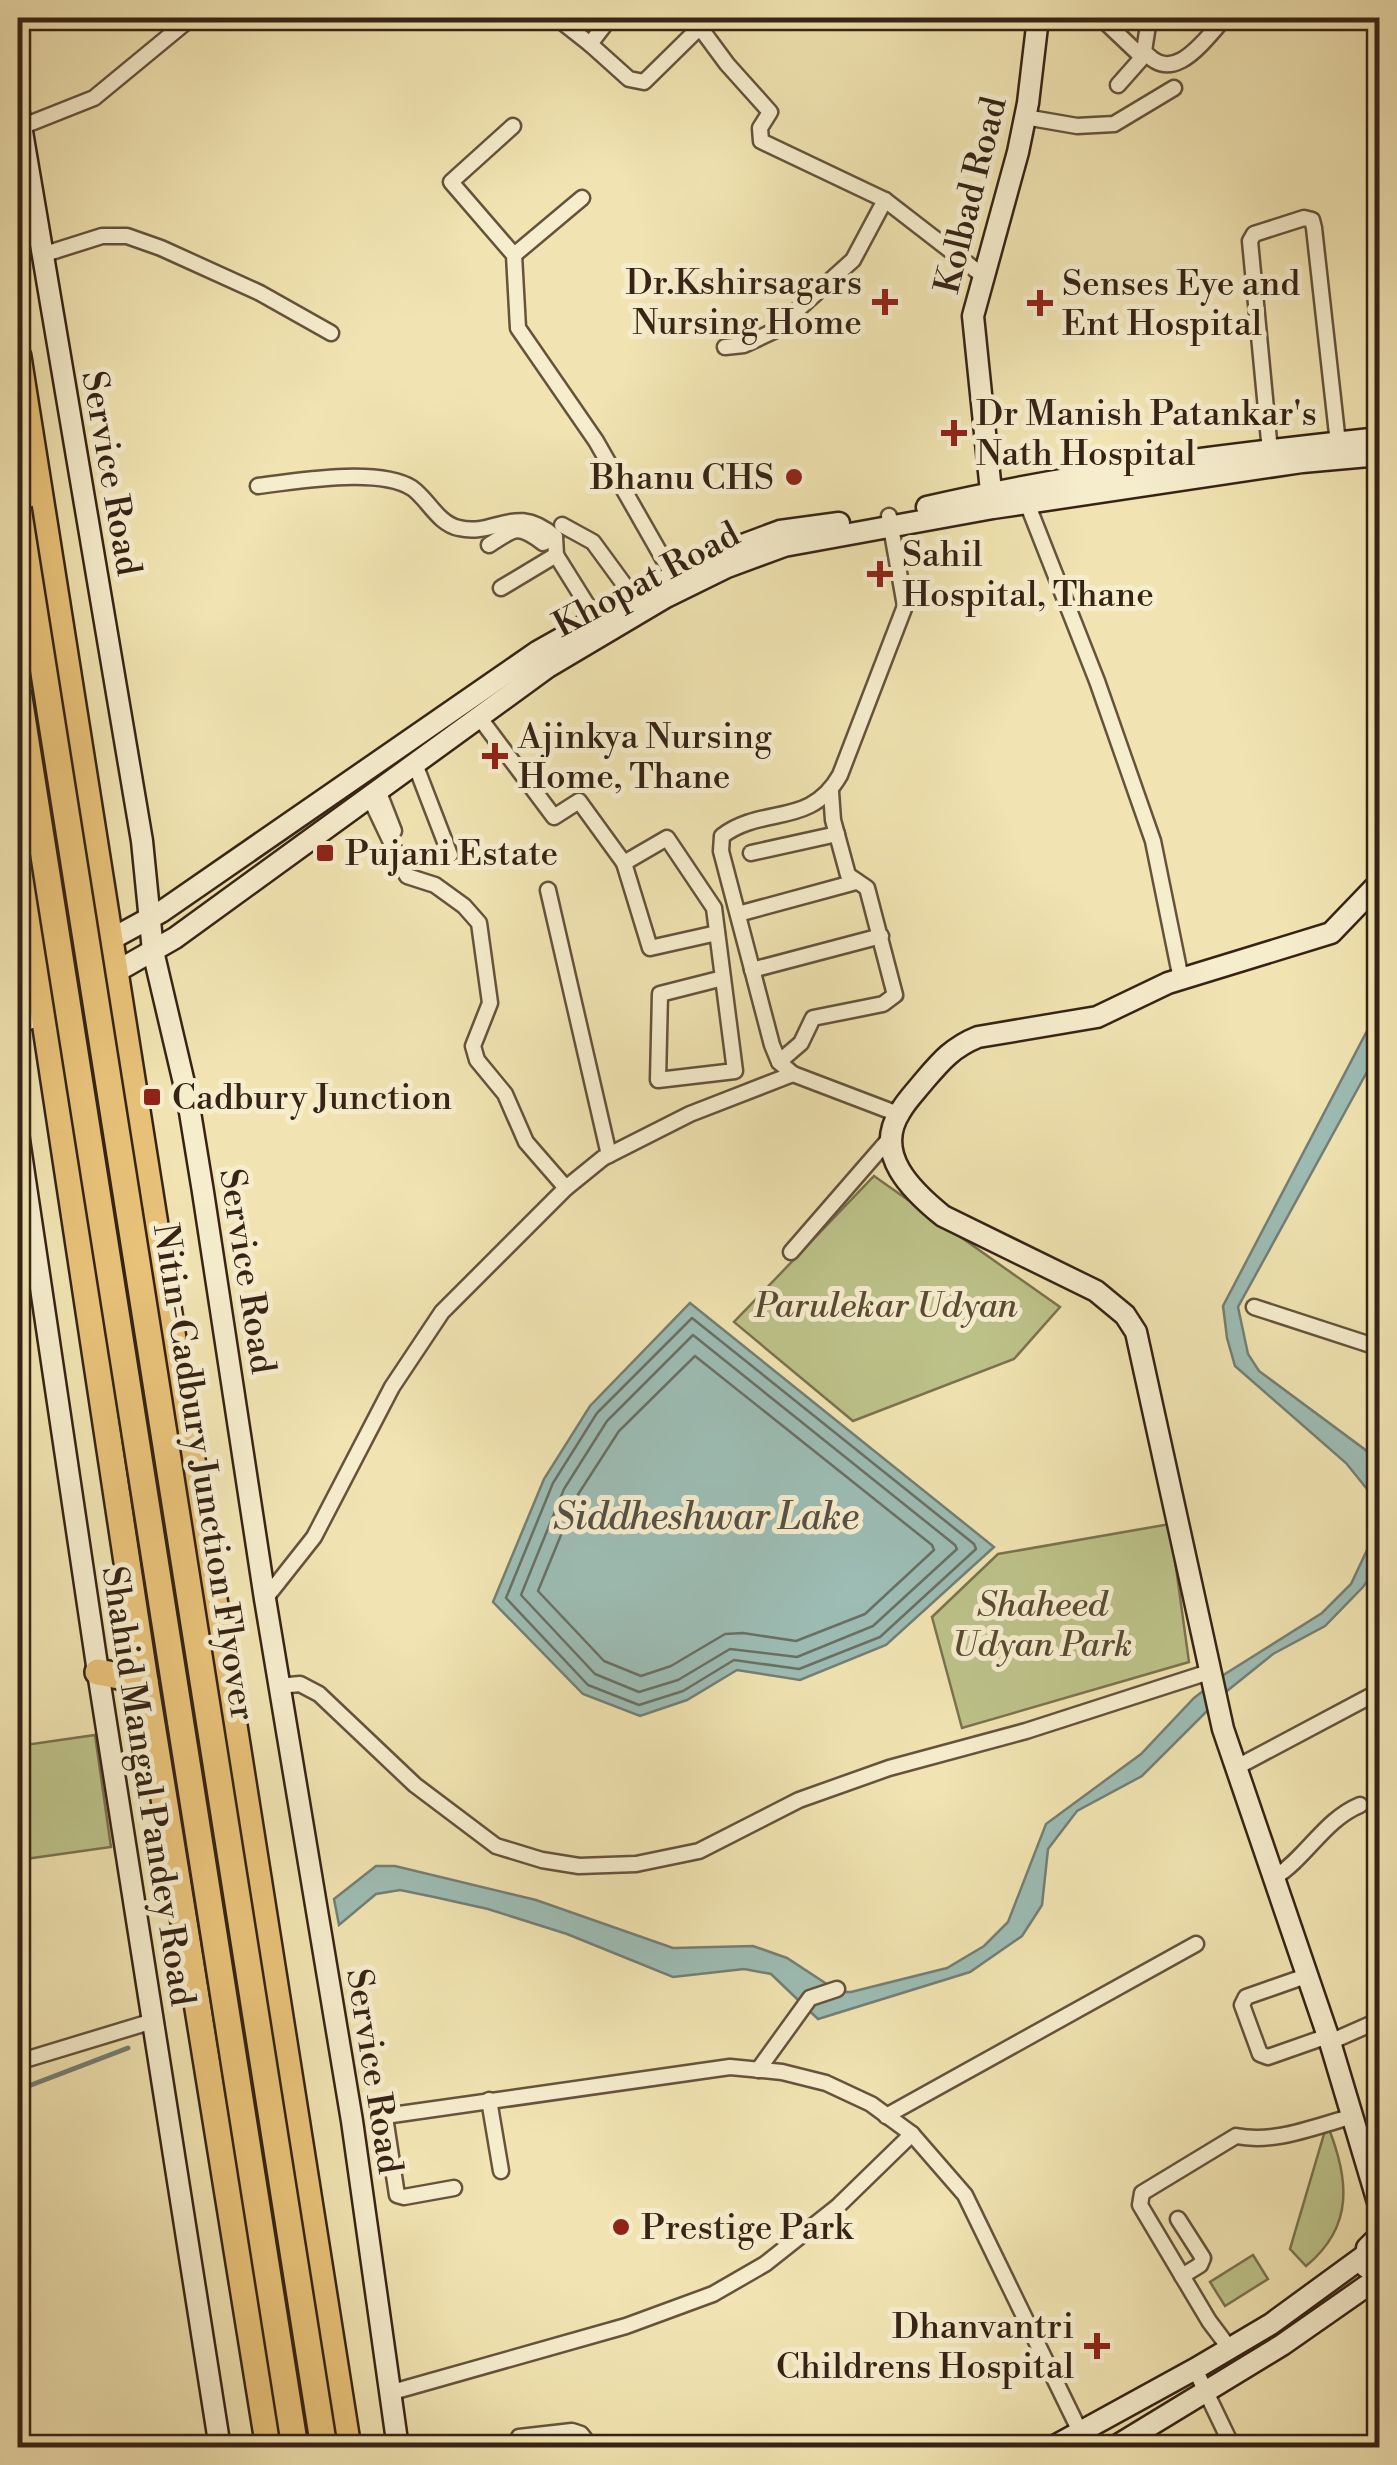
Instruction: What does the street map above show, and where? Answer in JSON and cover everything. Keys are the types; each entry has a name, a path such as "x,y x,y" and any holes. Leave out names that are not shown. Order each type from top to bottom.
{"highway":[{"path":"18,357 348,2448"},
{"name":"Nitin-Cadbury Junction Flyover","path":"18,508 324,2448"},
{"name":"Nitin-Cadbury Junction Flyover","path":"18,692 295,2448"},
{"path":"18,843 28,984 44,1013 269,2448"},
{"path":"98,1672 146,1681"}],"street":[{"path":"19,118 94,98 191,18"},
{"path":"557,18 629,79 644,82 697,22 727,64 770,112 760,128 761,141 885,200 982,275"},
{"path":"590,44 610,18"},
{"name":"Kolbad Road","path":"992,500 973,316 1026,116 1038,18"},
{"path":"1101,18 1141,59 1118,84"},
{"path":"1150,18 1144,51 1152,61 1172,65 1183,62 1225,18"},
{"path":"1026,116 1077,126 1114,124 1174,88"},
{"name":"Service Road","path":"19,118 142,841 153,952 188,1100 264,1599 352,2121 398,2448"},
{"path":"513,126 451,182 514,255 518,328 596,441 673,576"},
{"path":"514,255 582,198"},
{"path":"725,346 744,346 774,331 853,260 885,200"},
{"path":"1270,451 1250,241 1254,234 1304,218 1312,220 1314,228 1338,443"},
{"path":"42,254 102,236 127,236 260,294 331,333"},
{"name":"Khopat Road","path":"28,984 150,918 496,693 727,568 784,546 992,500 1270,451 1380,438"},
{"name":"Khopat Road","path":"992,500 1027,503 1302,462 1380,455"},
{"path":"258,486 384,478 412,488 446,522 460,529 529,521 593,542 634,598"},
{"path":"1027,503 1097,681 1153,841 1181,979"},
{"path":"890,521 905,606 900,627 831,792 795,813 748,823 722,836 721,851 780,1062 794,1074 898,1114"},
{"name":"Khopat Road","path":"18,1023 44,1013 153,952 480,717 496,693 537,652 673,576 780,531 890,521"},
{"path":"489,545 519,529 542,543 558,531"},
{"path":"558,531 556,555 596,619"},
{"path":"502,588 556,555"},
{"path":"480,717 554,817 579,801 624,863 650,948 718,933"},
{"path":"414,764 450,855"},
{"path":"780,1062 801,1043 813,1018 882,1004 895,996 867,888 848,875 831,792"},
{"path":"373,793 397,840"},
{"path":"373,793 406,876 434,885 464,906 479,923 490,1003 472,1046 477,1060 506,1094 526,1142 566,1188"},
{"path":"751,853 837,834"},
{"path":"624,863 667,838 714,908 718,933 734,1071 658,1080 660,994 723,978"},
{"path":"738,914 856,882"},
{"path":"790,1252 890,1138 898,1114 959,1044 1097,1017 1181,979 1332,933 1380,882"},
{"path":"548,890 609,1155"},
{"path":"752,970 882,936"},
{"path":"264,1599 314,1537 392,1387 442,1312 566,1188 609,1155 690,1114 794,1074"},
{"name":"Shahid Mangal Pandey Road","path":"18,1133 220,2448"},
{"path":"890,1138 892,1155 902,1174 942,1216 1096,1291 1125,1316 1136,1332 1223,1729 1329,2039 1380,2209"},
{"path":"1254,1307 1380,1348"},
{"path":"278,1686 300,1684 319,1694 415,1785 496,1846 579,1866 636,1864 699,1851 799,1800 889,1768 1026,1731 1208,1672"},
{"path":"1237,1767 1380,1691"},
{"path":"1274,1878 1294,1865 1343,1812 1360,1805"},
{"path":"886,2116 1196,1944"},
{"path":"1306,1976 1246,1998 1242,2004 1260,2054 1268,2057 1380,2020"},
{"path":"758,2070 810,1998 837,1989"},
{"path":"18,2062 152,2021"},
{"path":"454,2188 400,2198 381,2117 730,2068 826,2083 912,2134 965,2195 1084,2440"},
{"path":"489,2100 500,2171"},
{"path":"1230,2348 1208,2321 1140,2205 1142,2194 1236,2136 1293,2134 1354,2116"},
{"path":"389,2393 626,2326 713,2294 765,2264 837,2207 912,2134"},
{"path":"1164,2246 1182,2225 1203,2258 1200,2265 1182,2276"},
{"path":"1051,2448 1084,2440 1271,2324 1364,2256 1372,2240 1380,2235"},
{"path":"1113,2448 1377,2281 1368,2273 1364,2256"},
{"path":"1195,2369 1233,2448"},
{"path":"513,2448 519,2437 572,2431 581,2434 592,2448"}],"green space":[{"name":"Parulekar Udyan","path":"874,1176 1060,1307 1014,1359 853,1421 734,1322"},
{"name":"Shaheed Udyan Park","path":"1170,1524 1189,1662 962,1728 932,1617 998,1554"},
{"path":"95,1735 111,1847 18,1860 18,1746"},
{"path":"1327,2124 1340,2163 1343,2200 1333,2235 1306,2266 1290,2249"},
{"path":"1253,2255 1268,2279 1225,2306 1210,2282"}],"water":[{"path":"1379,1008 1379,1050 1238,1307 1248,1354 1259,1371 1379,1460 1379,1565 1325,1626 1273,1654 1227,1691 1142,1776 1077,1811 1048,1849 1042,1905 1022,1936 970,1972 818,2019 771,1974 744,1969 673,1977 567,1934 488,1909 400,1890 376,1894 339,1925 334,1899 376,1866 395,1866 536,1900 673,1948 753,1946 787,1958 839,1992 947,1968 984,1946 1008,1922 1046,1824 1141,1754 1194,1698 1225,1674 1322,1613 1351,1584 1367,1550 1371,1519 1367,1489 1346,1463 1235,1366 1223,1306"},
{"name":"Siddheshwar Lake","path":"690,1303 994,1547 886,1645 800,1680 737,1670 687,1700 640,1716 583,1694 493,1602 544,1479 590,1406"}],"waterway":[{"path":"18,2090 128,2048"}],"place":[{"name":"Dr.Kshirsagars Nursing Home","path":"885,302"},
{"name":"Senses Eye and Ent Hospital","path":"1040,303"},
{"name":"Dr Manish Patankar's Nath Hospital","path":"954,433"},
{"name":"Bhanu CHS","path":"794,477"},
{"name":"Sahil Hospital, Thane","path":"880,574"},
{"name":"Ajinkya Nursing Home, Thane","path":"495,756"},
{"name":"Pujani Estate","path":"325,853"},
{"name":"Cadbury Junction","path":"152,1097"},
{"name":"Prestige Park","path":"621,2227"},
{"name":"Dhanvantri Childrens Hospital","path":"1097,2346"}]}
